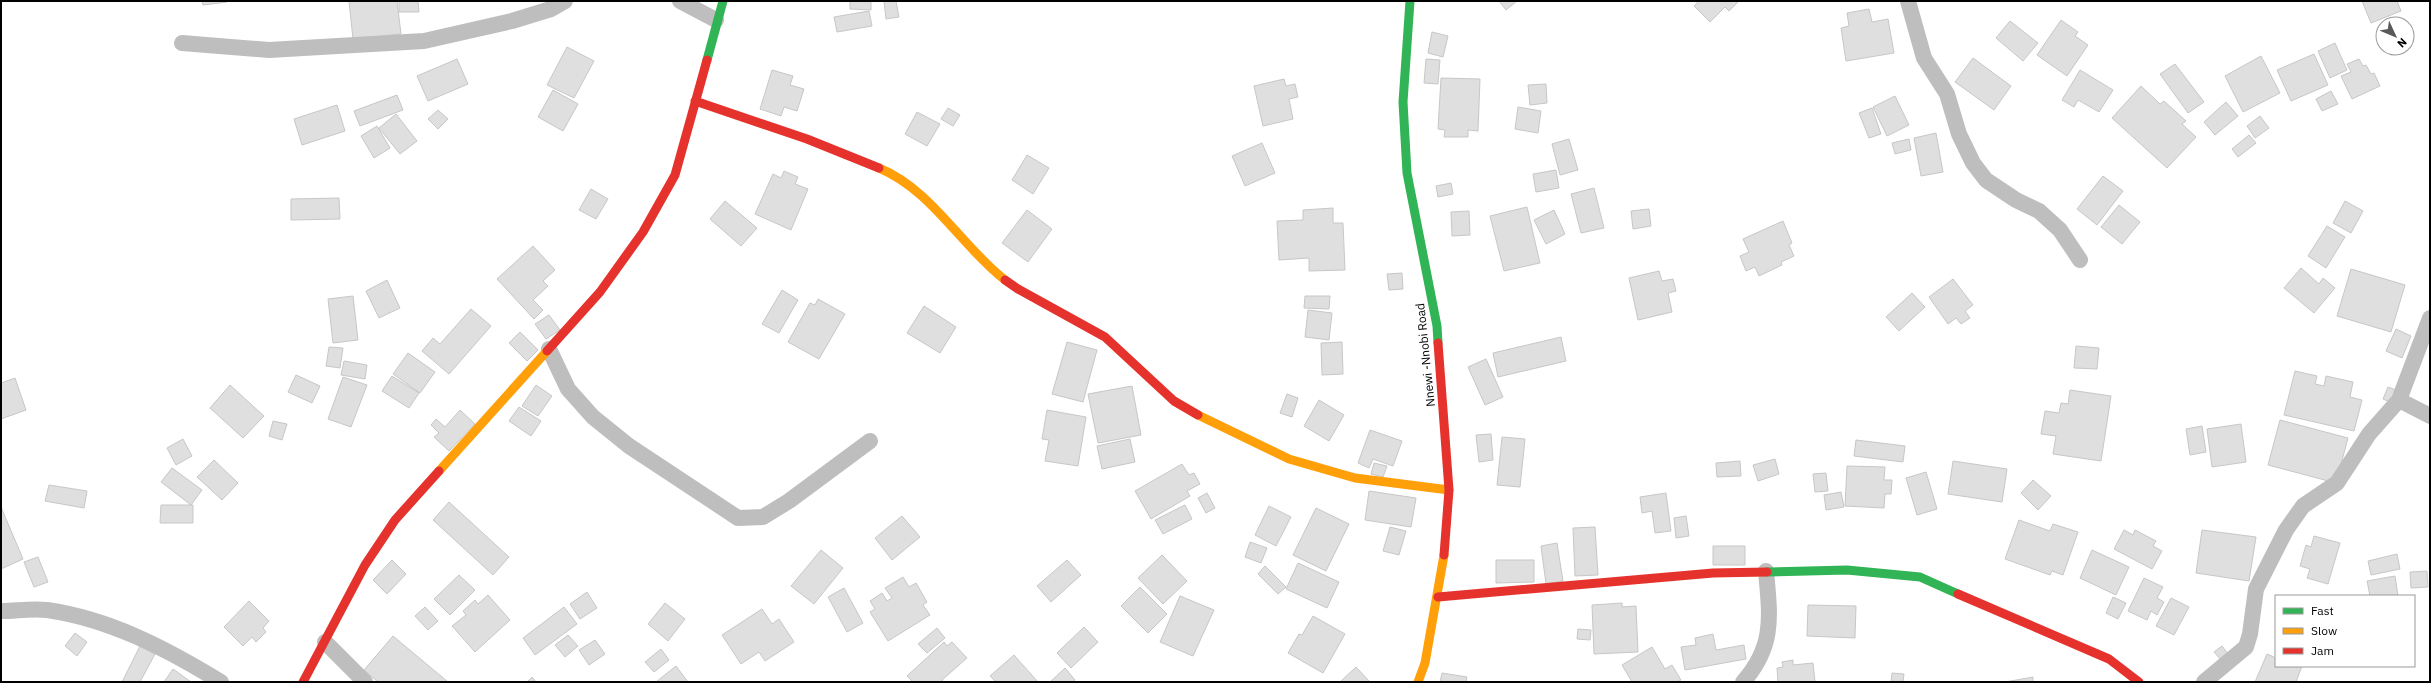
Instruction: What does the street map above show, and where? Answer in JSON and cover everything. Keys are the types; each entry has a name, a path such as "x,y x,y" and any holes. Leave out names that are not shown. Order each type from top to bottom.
{"street":[{"path":"182,43 268,50 424,41 512,21 551,9 565,1"},
{"path":"680,1 716,20"},
{"path":"303,682 365,565 395,520 600,292 643,232 675,175 716,20 723,1"},
{"name":"Nnewi -Nnobi Road","path":"1410,1 1408,10 1403,102 1407,174 1437,326 1449,490 1446,543 1438,597 1425,663 1418,682"},
{"path":"1908,1 1924,58 1947,94 1960,134 1973,164 1986,180 2016,200 2039,211 2060,230 2080,260"},
{"path":"695,101 806,139 886,171 906,182 945,220 986,265 1018,289 1104,337 1174,401 1213,423 1289,458 1355,478 1449,490"},
{"path":"2204,682 2246,647 2250,634 2256,589 2286,530 2303,506 2337,483 2369,434 2399,400 2430,318"},
{"path":"549,349 568,389 593,418 629,446 738,518 762,517 789,502 870,441"},
{"path":"2399,400 2430,416"},
{"path":"1438,597 1713,573 1847,570 1920,577 2109,659 2138,682"},
{"path":"1743,682 1756,668 1767,641 1770,621 1766,571"},
{"path":"1,611 46,609 83,618 142,637 221,682"},
{"path":"325,642 365,682"}],"building":[{"path":"202,1 227,1 227,2 203,5"},
{"path":"349,1 397,1 401,34 353,39"},
{"path":"399,1 418,1 419,12 399,12"},
{"path":"850,1 871,1 871,10 850,9"},
{"path":"884,1 896,1 899,17 886,19"},
{"path":"1499,1 1517,1 1506,10"},
{"path":"1699,1 1739,1 1729,11 1725,7 1710,22 1694,6"},
{"path":"2362,1 2397,1 2401,11 2388,16 2375,16 2375,21 2371,23"},
{"path":"1869,9 1872,22 1888,19 1894,53 1846,61 1841,28 1849,26 1847,13"},
{"path":"869,11 872,26 837,32 834,17"},
{"path":"2061,20 2078,32 2075,36 2088,45 2067,76 2037,55"},
{"path":"2010,21 2038,43 2023,61 1996,38"},
{"path":"1432,32 1448,36 1443,57 1428,53"},
{"path":"2335,43 2347,70 2330,78 2318,51"},
{"path":"567,47 594,61 574,98 547,85"},
{"path":"2314,54 2328,85 2291,101 2277,70"},
{"path":"2261,56 2280,93 2243,112 2225,76"},
{"path":"1973,58 2011,86 1994,110 1955,82"},
{"path":"457,59 468,84 428,101 417,76"},
{"path":"1426,59 1440,60 1438,84 1424,83"},
{"path":"2359,59 2363,66 2366,65 2371,74 2374,73 2380,86 2352,99 2341,76 2351,72 2347,64"},
{"path":"2175,64 2204,102 2188,113 2160,74"},
{"path":"772,70 793,76 790,85 804,89 797,111 784,107 781,116 760,109"},
{"path":"2080,70 2113,90 2099,112 2078,100 2074,107 2062,100"},
{"path":"1441,78 1480,79 1478,131 1468,130 1468,137 1444,137 1445,130 1438,129"},
{"path":"1284,79 1286,86 1295,84 1298,97 1289,99 1293,119 1263,126 1254,86"},
{"path":"1546,84 1547,103 1530,105 1528,85"},
{"path":"2141,86 2160,104 2164,101 2186,121 2182,124 2196,137 2167,168 2112,118"},
{"path":"553,90 578,104 563,131 538,117"},
{"path":"2331,91 2338,104 2322,111 2316,99"},
{"path":"397,95 403,110 360,126 354,111"},
{"path":"1895,96 1909,125 1887,136 1873,107"},
{"path":"2226,102 2238,116 2215,135 2204,122"},
{"path":"337,105 345,131 302,145 294,119"},
{"path":"1518,107 1541,111 1538,133 1515,129"},
{"path":"948,108 960,115 953,126 941,119"},
{"path":"1872,108 1881,134 1869,138 1859,113"},
{"path":"438,110 448,119 438,129 428,119"},
{"path":"917,112 940,124 927,146 905,134"},
{"path":"396,114 417,141 400,154 379,128"},
{"path":"2260,116 2269,128 2255,138 2247,126"},
{"path":"377,126 390,148 374,158 361,136"},
{"path":"1936,133 1943,172 1921,176 1914,138"},
{"path":"2249,135 2256,143 2238,157 2232,149"},
{"path":"1569,139 1578,170 1560,175 1552,144"},
{"path":"1909,139 1911,150 1895,154 1892,143"},
{"path":"1262,143 1275,173 1245,186 1232,156"},
{"path":"1027,155 1049,168 1033,194 1012,180"},
{"path":"1556,170 1559,188 1536,192 1533,174"},
{"path":"784,171 798,177 795,184 808,189 791,230 755,214 773,174 781,178"},
{"path":"2103,176 2123,191 2097,225 2077,209"},
{"path":"1451,183 1453,194 1438,197 1436,186"},
{"path":"1594,188 1604,228 1581,233 1571,194"},
{"path":"591,189 608,199 596,219 579,210"},
{"path":"339,198 340,219 291,220 291,199"},
{"path":"725,201 757,228 741,246 710,219"},
{"path":"2345,201 2363,211 2351,233 2333,223"},
{"path":"2119,205 2140,222 2122,244 2101,227"},
{"path":"1527,207 1540,263 1504,271 1490,216"},
{"path":"1333,208 1333,223 1343,223 1345,270 1309,271 1309,258 1279,260 1277,221 1303,220 1303,210"},
{"path":"1649,209 1651,226 1633,229 1631,211"},
{"path":"1027,210 1052,229 1028,262 1002,243"},
{"path":"1554,210 1565,234 1546,244 1534,220"},
{"path":"1469,211 1470,235 1452,236 1451,212"},
{"path":"1783,221 1792,243 1789,245 1794,256 1781,262 1782,265 1759,276 1755,267 1746,271 1740,256 1749,252 1743,239"},
{"path":"2327,226 2345,237 2326,268 2308,256"},
{"path":"533,246 555,270 543,281 548,286 533,300 543,310 534,319 497,279"},
{"path":"2301,268 2319,284 2323,278 2335,288 2314,313 2284,288"},
{"path":"2351,269 2405,285 2391,332 2337,316"},
{"path":"1659,271 1662,281 1673,279 1676,291 1668,293 1672,312 1638,320 1629,278"},
{"path":"1402,273 1403,289 1389,290 1387,274"},
{"path":"1953,279 1973,305 1965,311 1970,318 1961,324 1956,318 1948,324 1929,297"},
{"path":"387,280 400,308 379,318 366,291"},
{"path":"782,290 798,300 779,333 762,324"},
{"path":"1912,293 1925,307 1899,331 1886,317"},
{"path":"353,296 358,340 333,343 328,299"},
{"path":"1305,296 1330,296 1329,309 1304,308"},
{"path":"818,299 845,314 819,359 788,342 810,303 815,305"},
{"path":"924,306 956,327 940,353 907,333"},
{"path":"471,309 491,326 449,374 422,351 433,338 440,344"},
{"path":"1308,310 1332,313 1329,340 1305,337"},
{"path":"549,315 560,330 546,339 535,324"},
{"path":"2396,329 2411,336 2402,358 2386,351"},
{"path":"520,332 538,350 527,361 509,343"},
{"path":"1561,337 1566,361 1498,377 1493,353"},
{"path":"1067,342 1097,350 1083,402 1052,394"},
{"path":"1342,342 1343,374 1322,375 1321,343"},
{"path":"2076,346 2099,348 2097,369 2074,368"},
{"path":"329,347 343,348 340,368 326,366"},
{"path":"408,353 435,372 420,393 393,374"},
{"path":"1486,359 1503,397 1485,405 1468,367"},
{"path":"344,361 367,365 365,379 341,375"},
{"path":"2295,371 2317,376 2315,384 2324,386 2326,376 2353,382 2350,397 2362,400 2354,431 2284,415"},
{"path":"296,375 320,386 312,403 288,392"},
{"path":"392,376 419,393 409,408 382,391"},
{"path":"343,377 367,385 351,427 328,419"},
{"path":"15,378 26,410 1,419 1,383"},
{"path":"230,385 264,416 243,438 210,408"},
{"path":"536,385 552,396 538,416 522,406"},
{"path":"1132,386 1141,435 1098,443 1088,394"},
{"path":"2388,387 2396,390 2392,403 2383,399"},
{"path":"2070,390 2111,396 2101,461 2053,454 2056,436 2041,434 2045,411 2059,413 2061,403 2068,404"},
{"path":"1287,394 1298,398 1292,417 1280,413"},
{"path":"1319,400 1344,415 1329,441 1304,426"},
{"path":"519,407 541,421 531,436 509,421"},
{"path":"460,410 475,424 449,451 434,437 439,433 431,425 436,419 445,427"},
{"path":"1047,410 1086,417 1078,466 1045,461 1049,440 1042,439"},
{"path":"2280,420 2348,438 2336,483 2268,465"},
{"path":"273,421 287,424 282,440 269,436"},
{"path":"2241,424 2246,462 2212,467 2207,429"},
{"path":"2202,426 2206,452 2190,455 2186,429"},
{"path":"1370,430 1402,441 1393,466 1373,459 1369,468 1358,463"},
{"path":"1491,434 1493,460 1479,462 1476,435"},
{"path":"1502,437 1525,439 1520,487 1497,485"},
{"path":"183,439 192,456 176,465 167,448"},
{"path":"1130,439 1135,462 1102,469 1097,446"},
{"path":"1856,440 1905,446 1903,462 1854,456"},
{"path":"1775,459 1779,474 1758,481 1753,465"},
{"path":"214,460 238,483 222,500 197,477"},
{"path":"1740,461 1741,476 1717,477 1716,463"},
{"path":"1953,461 2007,469 2002,502 1948,494"},
{"path":"1374,463 1387,466 1383,477 1371,474"},
{"path":"1182,464 1189,475 1194,473 1200,484 1187,491 1190,496 1151,519 1135,491"},
{"path":"1847,466 1885,467 1884,480 1892,480 1891,494 1885,494 1884,508 1845,506"},
{"path":"172,468 202,490 191,505 161,482"},
{"path":"1926,472 1937,509 1917,515 1906,478"},
{"path":"1826,473 1828,491 1815,492 1813,474"},
{"path":"2033,480 2051,496 2038,510 2021,493"},
{"path":"49,485 87,491 84,508 45,501"},
{"path":"1369,491 1416,498 1411,527 1365,520"},
{"path":"1841,492 1844,507 1826,510 1824,495"},
{"path":"1207,493 1215,508 1206,513 1198,498"},
{"path":"1666,493 1671,531 1655,533 1652,511 1642,513 1640,497"},
{"path":"449,502 509,557 493,575 433,520"},
{"path":"161,505 193,505 193,523 160,523"},
{"path":"1185,505 1192,519 1163,534 1155,520"},
{"path":"1269,506 1291,517 1276,546 1255,535"},
{"path":"1,507 23,559 1,569"},
{"path":"1316,508 1349,524 1326,571 1293,555"},
{"path":"902,516 920,537 892,560 875,538"},
{"path":"1686,516 1689,536 1676,538 1674,518"},
{"path":"2019,520 2050,531 2053,524 2078,532 2063,575 2052,571 2050,575 2005,559"},
{"path":"1390,527 1406,531 1399,555 1383,551"},
{"path":"1595,527 1598,575 1575,576 1573,528"},
{"path":"2124,530 2133,535 2135,530 2156,541 2153,546 2162,551 2152,569 2114,549"},
{"path":"2202,530 2256,537 2249,581 2196,573"},
{"path":"2314,536 2340,543 2328,584 2307,578 2310,569 2300,566 2306,545 2311,547"},
{"path":"1250,542 1267,548 1261,563 1245,557"},
{"path":"1557,543 1563,581 1546,584 1541,546"},
{"path":"1713,546 1745,546 1745,565 1713,565"},
{"path":"821,550 843,568 814,604 791,586"},
{"path":"2092,550 2129,567 2116,595 2080,578"},
{"path":"2397,554 2400,569 2371,575 2368,561"},
{"path":"1162,555 1187,581 1163,604 1138,578"},
{"path":"38,557 48,582 34,587 24,562"},
{"path":"392,560 406,574 387,594 373,580"},
{"path":"1067,560 1081,575 1051,602 1037,586"},
{"path":"1496,560 1534,560 1534,582 1496,583"},
{"path":"1298,563 1339,582 1327,608 1286,589"},
{"path":"1265,566 1286,587 1278,594 1258,574"},
{"path":"2427,571 2428,587 2411,588 2410,572"},
{"path":"459,575 475,590 450,615 434,599"},
{"path":"2395,576 2398,595 2370,595 2367,581"},
{"path":"903,577 909,587 916,583 927,602 923,605 930,615 888,641 870,612 875,609 870,601 882,593 887,601 892,598 885,588"},
{"path":"2144,578 2163,587 2157,598 2164,602 2157,615 2151,611 2147,620 2128,611"},
{"path":"1140,587 1167,614 1148,633 1121,606"},
{"path":"844,588 863,623 847,632 828,597"},
{"path":"587,592 597,608 580,619 570,604"},
{"path":"488,595 510,620 475,652 452,626 466,615 463,611 475,600 478,604"},
{"path":"1180,596 1214,610 1193,656 1160,642"},
{"path":"2113,597 2126,603 2118,619 2106,613"},
{"path":"2171,598 2189,607 2174,635 2156,626"},
{"path":"249,601 269,621 263,628 266,632 256,642 252,637 243,646 224,627"},
{"path":"665,603 685,619 668,641 648,624"},
{"path":"1622,603 1622,607 1636,606 1638,652 1594,654 1592,605"},
{"path":"1808,605 1856,606 1855,638 1807,636"},
{"path":"425,607 438,621 428,630 415,616"},
{"path":"564,607 577,624 535,655 523,638"},
{"path":"762,609 772,624 779,619 794,642 765,661 759,652 741,664 722,635"},
{"path":"1313,616 1345,634 1323,673 1288,653 1299,634 1302,635"},
{"path":"1084,627 1098,642 1071,668 1057,653"},
{"path":"937,628 945,638 927,653 918,644"},
{"path":"1578,629 1591,630 1590,640 1577,639"},
{"path":"75,633 87,642 77,656 65,646"},
{"path":"1713,634 1716,650 1744,645 1746,659 1685,670 1681,647 1696,645 1695,638"},
{"path":"568,635 578,646 565,657 555,645"},
{"path":"393,636 448,682 378,682 364,670"},
{"path":"595,640 605,654 589,665 579,650"},
{"path":"944,642 947,646 952,642 967,658 942,680 944,682 913,682 907,676"},
{"path":"140,646 155,654 140,682 122,682"},
{"path":"2222,646 2228,654 2221,660 2214,652"},
{"path":"1652,647 1665,669 1672,665 1681,680 1677,682 1632,682 1622,665"},
{"path":"661,649 669,660 654,672 645,662"},
{"path":"2267,654 2275,658 2275,667 2302,667 2296,682 2255,682"},
{"path":"1014,655 1038,682 996,682 990,676"},
{"path":"1793,660 1793,665 1813,663 1815,682 1778,682 1777,668 1783,667 1782,662"},
{"path":"676,666 688,682 656,682"},
{"path":"1356,667 1370,682 1340,682"},
{"path":"1065,668 1075,680 1072,682 1050,682"},
{"path":"173,669 191,682 164,682"},
{"path":"1442,673 1467,677 1466,682 1440,682"},
{"path":"1892,673 1904,674 1903,682 1891,682"},
{"path":"532,677 536,682 527,682"},
{"path":"2033,677 2033,682 2005,682"}],"traffic: fast":[{"path":"707,60 723,1"},
{"path":"1410,1 1403,102 1407,173 1437,326 1438,343"},
{"path":"1767,572 1847,570 1920,577 1958,594"}],"traffic: slow":[{"path":"879,168 898,178 931,204 974,251 1005,280"},
{"path":"439,471 547,351"},
{"path":"1198,415 1289,459 1355,478 1449,490"},
{"path":"1418,682 1425,663 1444,555"}],"traffic: jam":[{"path":"547,351 600,292 643,232 675,175 707,60"},
{"path":"695,101 807,139 879,168"},
{"path":"1005,280 1018,289 1105,337 1174,401 1198,415"},
{"path":"1438,343 1449,490 1444,555"},
{"path":"303,682 365,565 395,520 439,471"},
{"path":"1438,597 1713,573 1767,572"},
{"path":"1958,594 2109,659 2139,682"}]}
